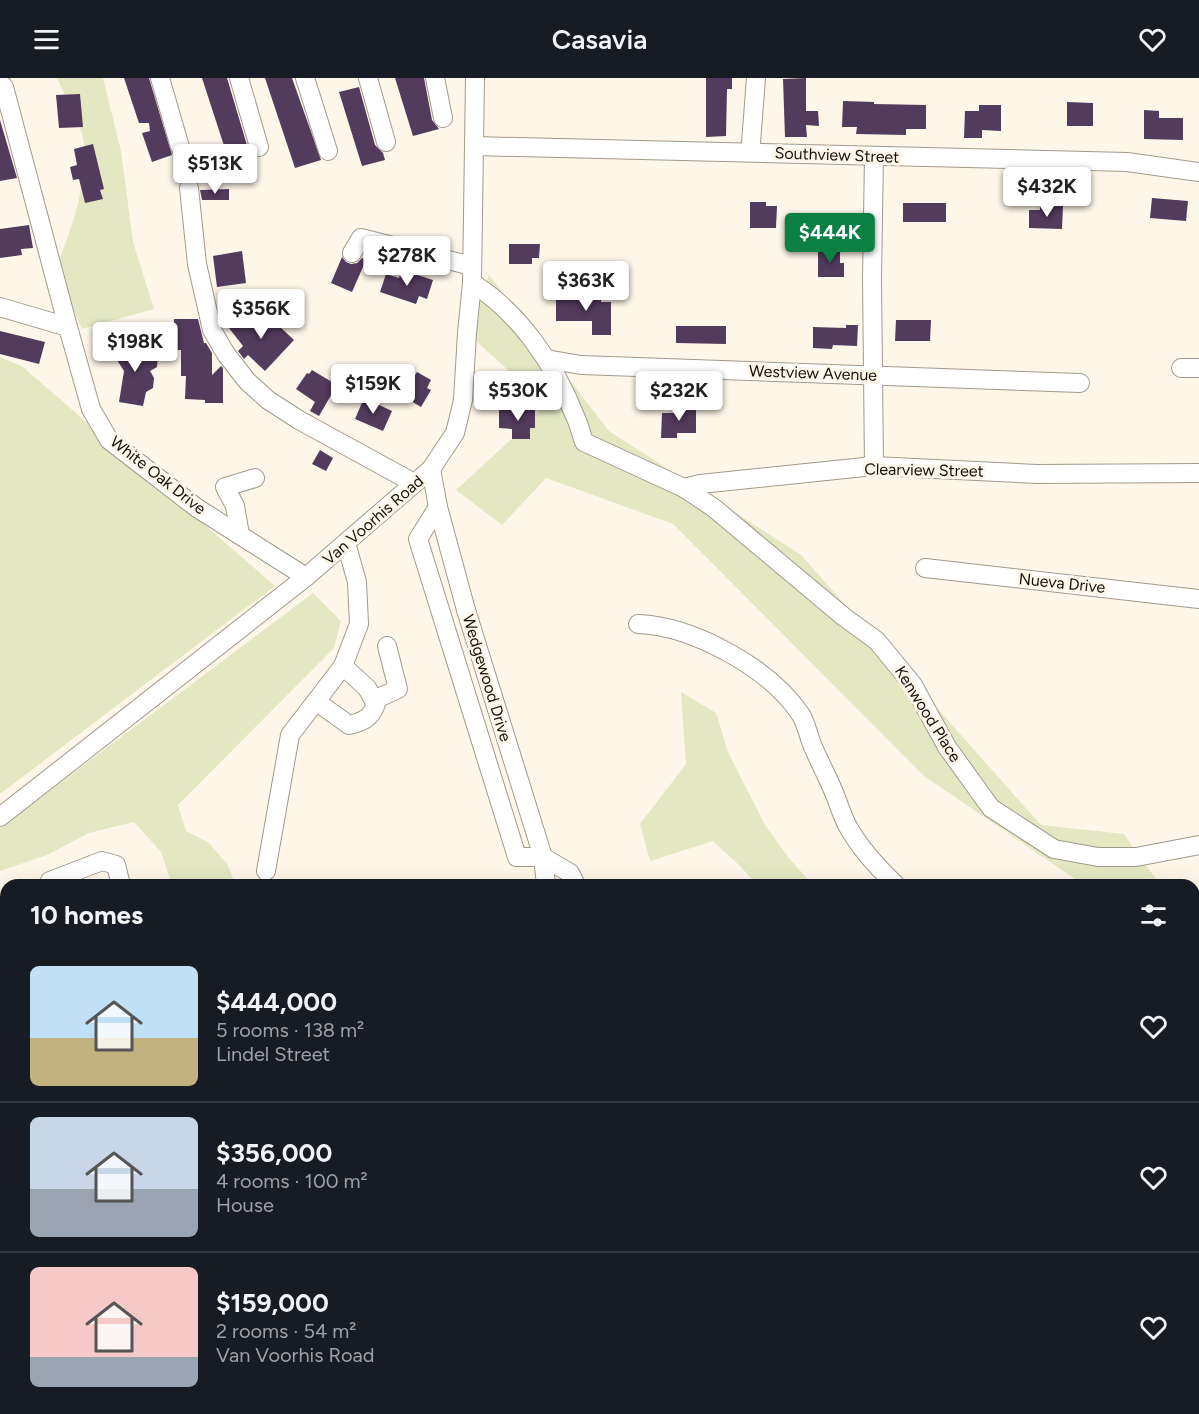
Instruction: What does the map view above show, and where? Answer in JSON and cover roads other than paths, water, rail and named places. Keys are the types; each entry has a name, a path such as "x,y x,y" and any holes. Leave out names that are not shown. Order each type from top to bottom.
{"street":[{"path":"160,78 180,147"},
{"path":"239,78 259,147"},
{"path":"305,78 328,151"},
{"path":"368,78 386,142"},
{"path":"435,78 443,118"},
{"name":"Van Voorhis Road","path":"0,817 306,577 431,469 455,433 463,400 472,275 475,78"},
{"path":"751,143 756,78"},
{"name":"White Oak Drive","path":"0,83 4,87 91,408 110,440 197,508 306,577"},
{"name":"Southview Street","path":"474,146 1126,162 1199,172"},
{"path":"874,157 872,278 874,466"},
{"path":"189,188 197,264 212,330 226,354 247,381 268,400 299,420 414,483"},
{"path":"352,253 361,238 472,275"},
{"name":"Kenwood Place","path":"472,275 546,359 576,416 584,442 684,488 714,508 844,617 877,641 913,685 947,747 991,808 1054,849 1098,857 1136,857 1199,844"},
{"path":"0,307 68,327"},
{"name":"Westview Avenue","path":"546,359 581,365 1080,383"},
{"name":"Clearview Street","path":"684,488 700,484 874,466 1037,474 1199,474"},
{"name":"Wedgewood Drive","path":"431,469 438,507 466,610 543,857 545,879"},
{"path":"240,535 235,506 225,487 255,478"},
{"path":"438,507 418,539 517,857 543,857 570,873 573,879"},
{"path":"266,871 290,735 343,666 359,624 357,582 346,543"},
{"name":"Nueva Drive","path":"926,568 1199,598"},
{"path":"638,624 658,625 730,653 771,683 801,716 847,824 865,850 891,879"},
{"path":"374,700 398,689 387,646"},
{"path":"317,702 349,725 361,723 373,713 376,705 367,688 343,666"},
{"path":"55,879 102,861 116,865 120,879"}]}
